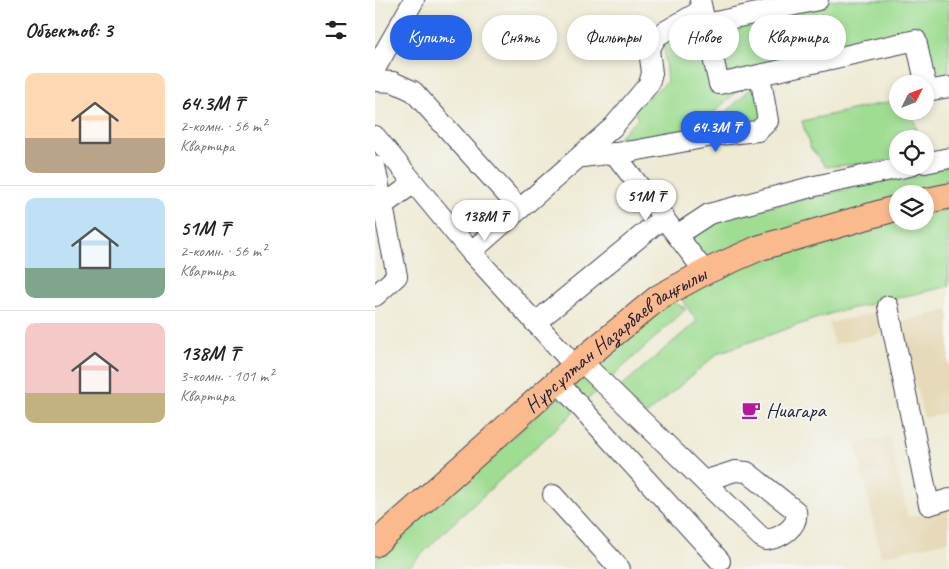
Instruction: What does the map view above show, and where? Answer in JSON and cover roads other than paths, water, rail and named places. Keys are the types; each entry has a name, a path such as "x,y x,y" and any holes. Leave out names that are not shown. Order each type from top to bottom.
{"main road":[{"path":"934,199 949,196"},
{"name":"Нұрсұлтан Назарбаев даңғылы","path":"375,544 571,370 659,297 705,272 759,248 889,210"}],"street":[{"path":"375,69 414,0"},
{"path":"471,252 613,127 649,84 652,73 649,50 657,36 703,11 818,0"},
{"path":"703,11 719,84 915,40 927,91 949,87"},
{"path":"582,156 633,151 719,135 758,131 767,121 760,75"},
{"path":"375,81 393,82 413,91 520,209"},
{"path":"375,136 471,252 535,323 720,561"},
{"path":"614,152 705,272"},
{"path":"934,161 949,158"},
{"path":"375,166 397,276 375,296"},
{"path":"677,234 709,214 815,186 889,170"},
{"path":"382,206 414,183"},
{"path":"535,323 664,217"},
{"path":"889,306 929,505 949,500"},
{"path":"571,370 704,481"},
{"path":"553,495 620,569"}],"place":[{"name":"Ниагара","path":"751,410"}]}
